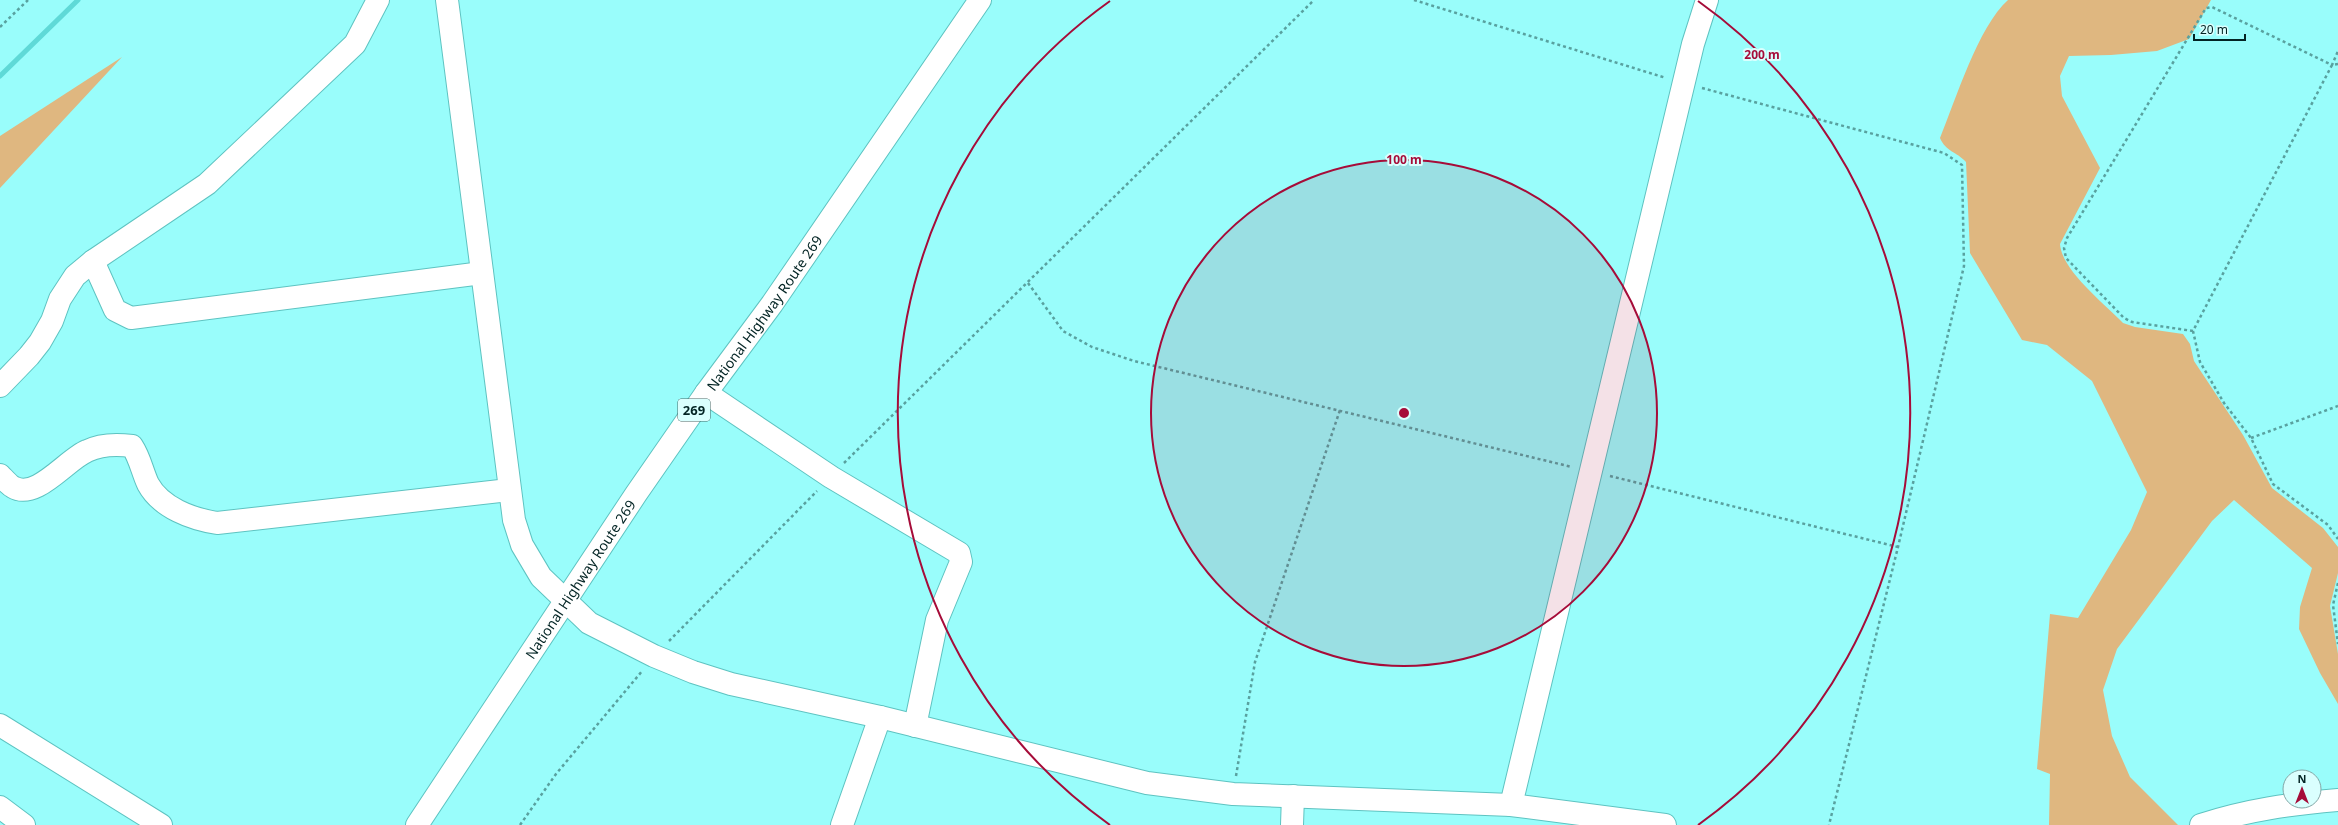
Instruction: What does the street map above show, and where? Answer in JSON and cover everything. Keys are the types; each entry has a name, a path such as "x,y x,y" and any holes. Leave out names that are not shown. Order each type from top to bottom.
{"main road":[{"path":"0,386 29,356 40,342 52,321 60,299 74,276 93,261 207,184 355,44 378,0"},
{"path":"447,0 514,520 522,545 541,577 589,623 654,656 693,672 731,684 880,717 1147,783 1233,794 1511,806 1664,825"},
{"name":"National Highway Route 269","path":"417,825 566,602 636,494 706,393 772,304 980,0"},
{"path":"1511,806 1694,44 1707,0"},
{"path":"93,261 115,310 131,318 482,273"},
{"path":"706,393 831,477 959,553 961,562 937,620 915,726"},
{"path":"0,475 14,488 25,490 36,488 86,451 100,446 119,444 132,446 148,484 157,496 179,511 203,521 217,523 509,490"},
{"path":"842,825 880,717"},
{"path":"0,725 161,825"},
{"path":"1292,825 1293,796"},
{"path":"2201,825 2236,813 2292,804 2338,800"},
{"path":"0,808 24,825"}],"path":[{"path":"0,27 28,0"},
{"path":"520,825 556,774 654,656 831,477 1314,0"},
{"path":"1414,0 1685,84 1944,153 1962,165 1964,266 1898,547 1829,825"},
{"path":"2193,331 2132,322 2124,318 2066,258 2064,248 2067,238 2206,8 2212,7 2332,65 2338,64"},
{"path":"2338,51 2193,331 2200,362 2224,403 2251,438 2273,484 2328,526 2338,539"},
{"path":"1028,283 1063,331 1092,347 1134,361 1898,547"},
{"path":"2251,438 2338,406"},
{"path":"1233,794 1255,662 1340,410"},
{"path":"2338,583 2333,605 2338,644"}],"shaded area":[{"path":"2008,0 2211,0 2189,39 2157,51 2111,55 2069,56 2060,76 2062,96 2100,168 2060,244 2068,265 2076,276 2123,323 2135,327 2183,334 2190,344 2194,361 2243,435 2272,488 2323,528 2338,547 2338,573 2330,606 2338,654 2338,704 2320,673 2299,629 2300,607 2312,568 2234,500 2212,521 2117,649 2103,690 2112,736 2130,777 2178,825 2049,825 2050,774 2037,769 2050,614 2078,618 2131,530 2147,492 2092,381 2047,345 2022,340 1970,253 1966,162 1948,149 1942,143 1940,138 1978,45 1997,12"},
{"path":"122,57 0,188 0,136"}],"waterway":[{"path":"0,76 78,0"}]}
